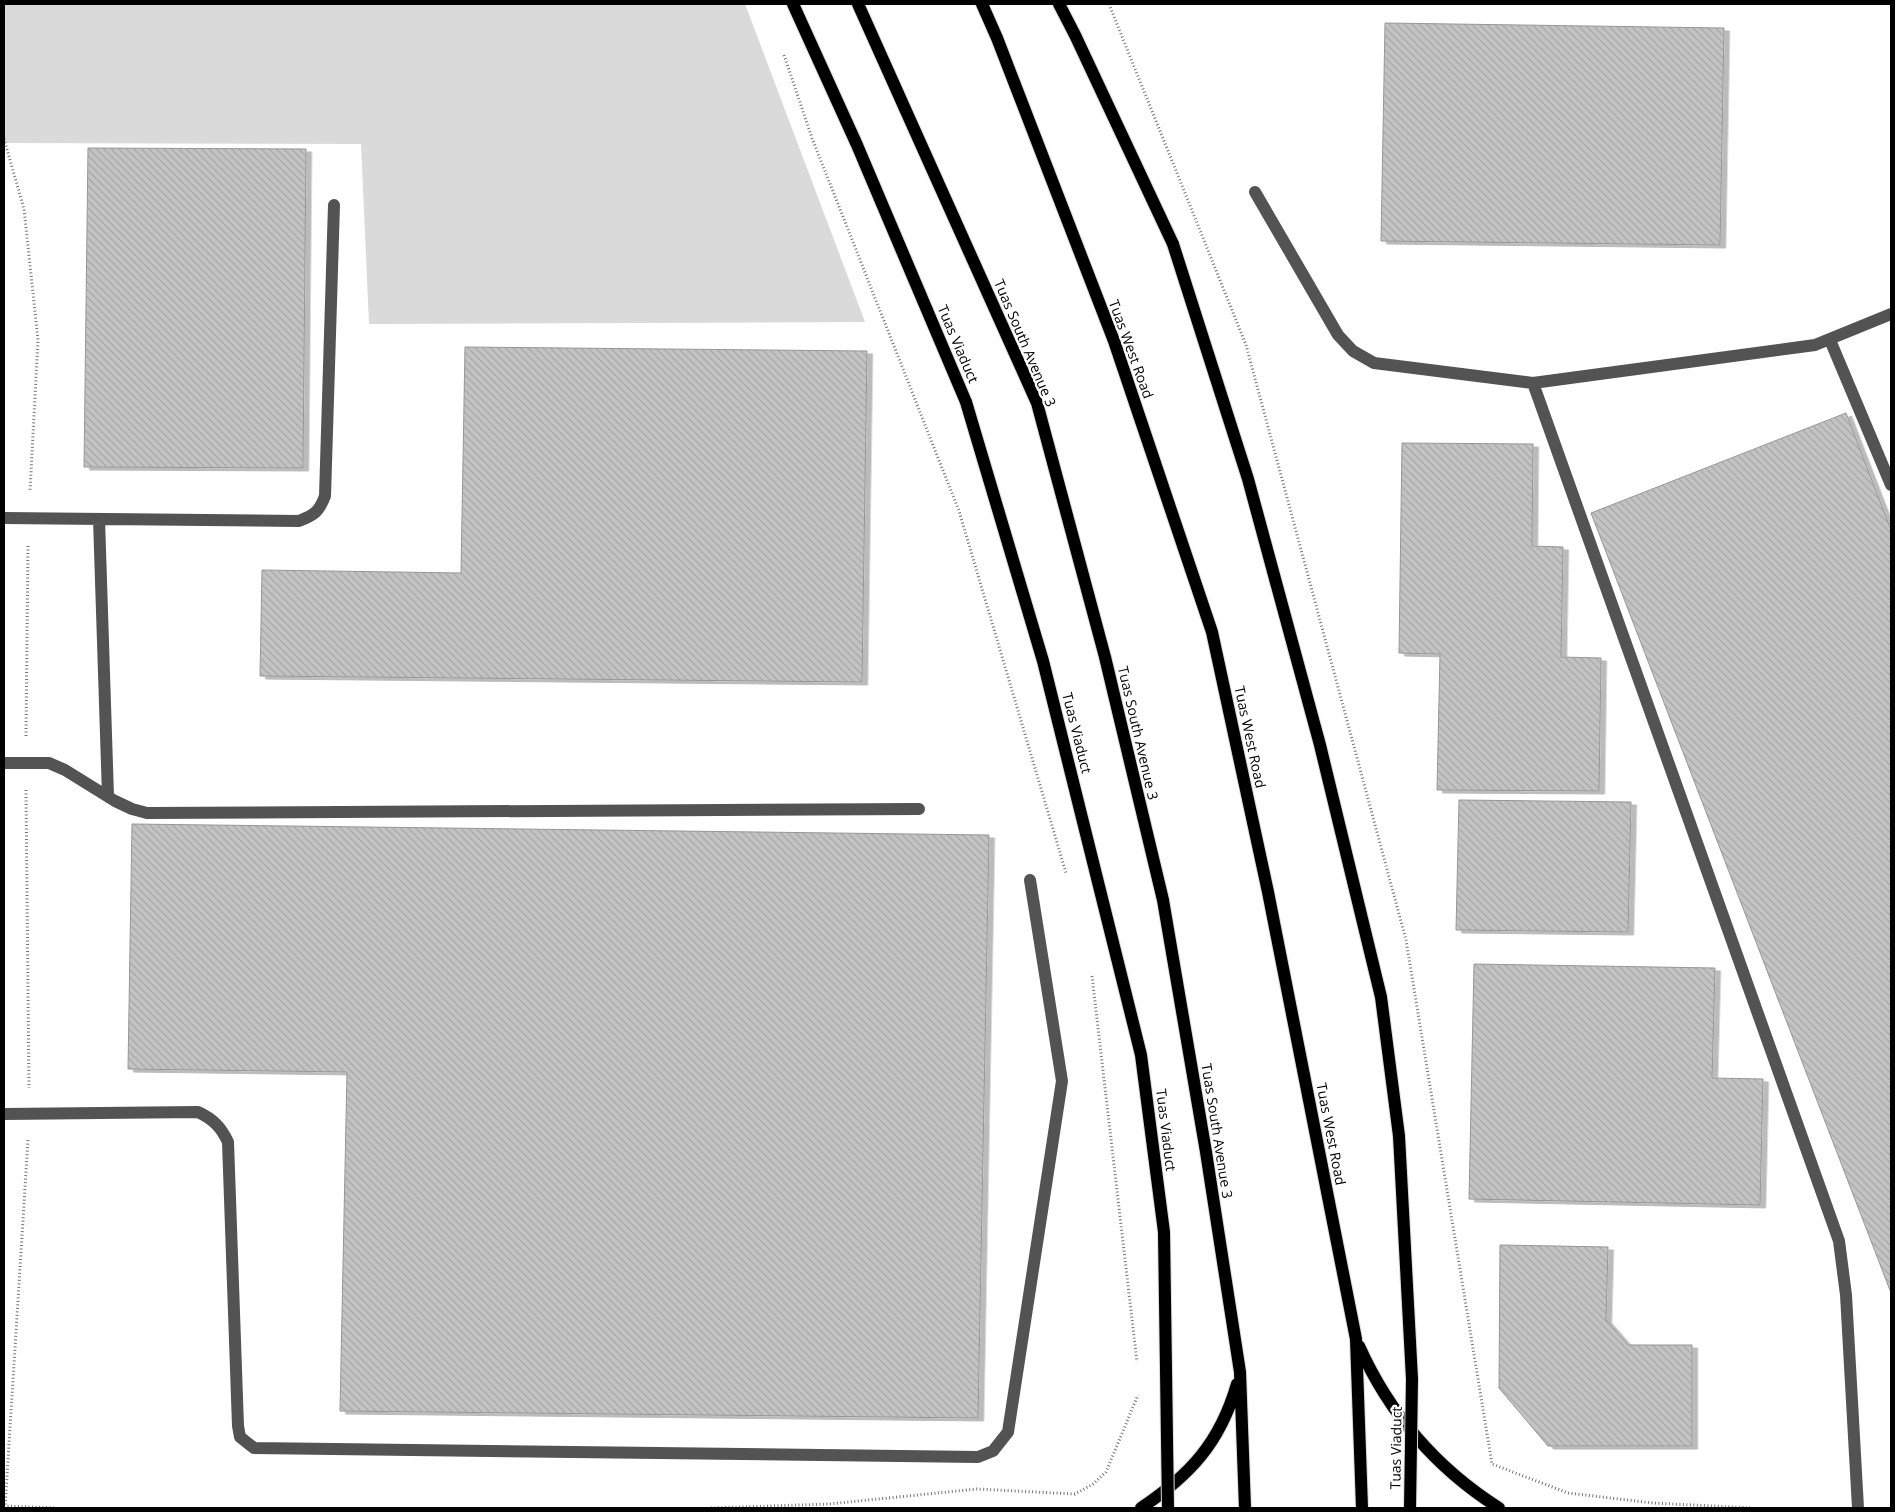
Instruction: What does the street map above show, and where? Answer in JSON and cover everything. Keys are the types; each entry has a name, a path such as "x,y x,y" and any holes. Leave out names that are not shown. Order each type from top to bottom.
{"main road":[{"name":"Tuas Viaduct","path":"793,4 857,145 966,402 1043,661 1100,885 1141,1055 1164,1232 1168,1508"},
{"name":"Tuas South Avenue 3","path":"858,4 1037,403 1105,657 1163,900 1206,1152 1240,1372 1245,1508"},
{"name":"Tuas West Road","path":"982,4 1114,341 1212,632 1268,892 1356,1339 1362,1508"},
{"name":"Tuas Viaduct","path":"1059,4 1173,244 1248,479 1320,744 1381,997 1399,1136 1412,1379 1410,1508"},
{"path":"1356,1339 1370,1370 1405,1426 1451,1474 1499,1508"},
{"path":"1141,1508 1165,1492 1187,1473 1205,1451 1232,1399 1240,1372"}],"lane":[{"path":"1255,192 1338,335 1353,351 1374,363 1533,383 1816,345 1891,314"},
{"path":"4,518 299,522 312,516 320,509 325,496 334,205"},
{"path":"1830,340 1891,485"},
{"path":"1533,383 1838,1242 1846,1295 1858,1508"},
{"path":"99,519 108,796"},
{"path":"4,763 49,763 65,770 132,809 147,813 920,809"},
{"path":"4,1114 198,1112 210,1118 222,1129 228,1142 238,1426 240,1437 254,1448 978,1457 993,1451 1008,1432 1062,1081 1030,880"}],"path":[{"path":"782,49 812,138 959,511 1066,874"},
{"path":"4,139 24,209 38,340 28,518 25,763 30,1113 4,1507 56,1508"},
{"path":"1091,970 1138,1371"},
{"path":"711,1508 829,1504 977,1489 1074,1494 1093,1484 1106,1472 1140,1391"},
{"path":"1492,1464 1568,1494 1653,1503 1752,1508"}],"shaded area":[{"path":"4,4 745,4 865,322 369,324 361,144 4,143"}],"building":[{"path":"1385,23 1724,28 1720,245 1381,241"},
{"path":"88,148 306,149 303,468 84,467"},
{"path":"465,347 867,351 862,682 260,676 262,570 461,573"},
{"path":"1846,413 1891,530 1891,1293 1591,513"},
{"path":"1402,443 1533,444 1532,546 1563,547 1561,657 1601,658 1599,791 1437,790 1440,654 1399,653"},
{"path":"1459,800 1631,802 1628,932 1456,930"},
{"path":"132,824 989,835 978,1418 340,1411 347,1072 128,1069"},
{"path":"1474,964 1715,968 1712,1078 1763,1079 1760,1205 1469,1199"},
{"path":"1500,1245 1608,1247 1606,1320 1628,1345 1692,1345 1692,1446 1548,1446 1499,1388"}]}
